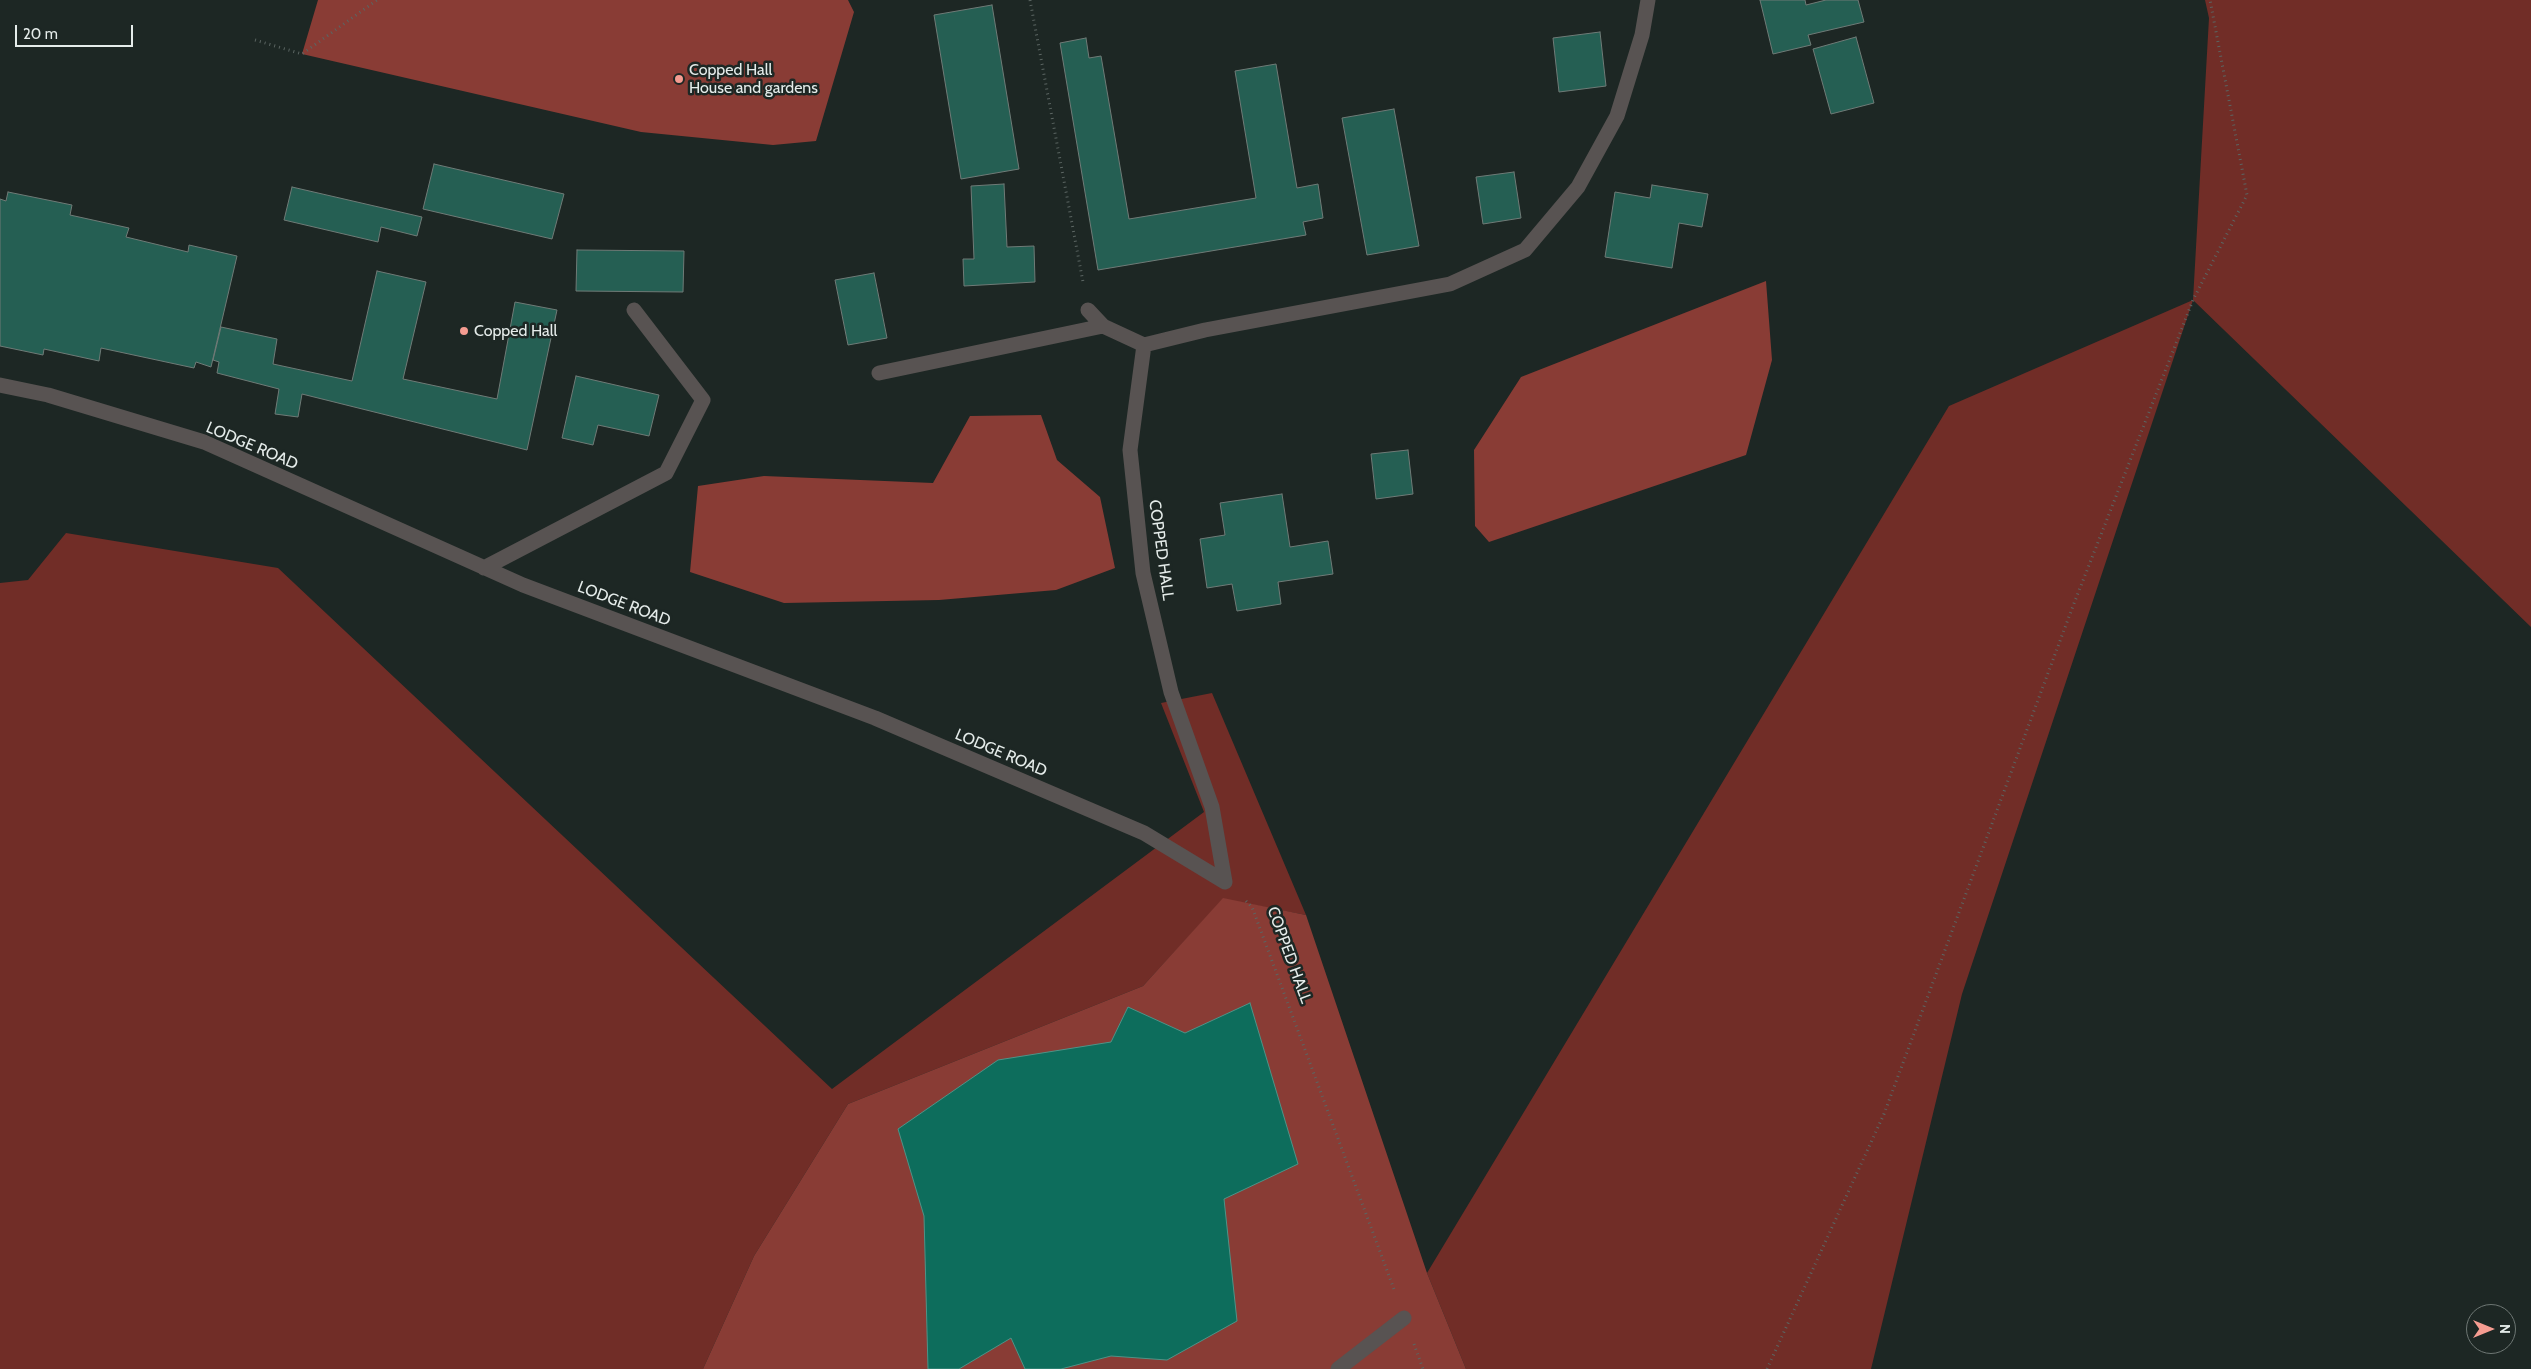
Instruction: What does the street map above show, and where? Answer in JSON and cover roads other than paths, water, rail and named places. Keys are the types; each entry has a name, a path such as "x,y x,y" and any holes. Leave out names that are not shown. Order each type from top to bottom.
{"lane":[{"path":"1088,310 1103,326 1144,345 1205,330 1450,284 1525,250 1578,187 1618,116 1642,35 1648,0"},
{"path":"484,568 666,473 703,400 634,310"},
{"path":"879,373 1103,326"},
{"name":"COPPED HALL","path":"1144,345 1130,450 1143,573 1170,692 1212,807 1225,882"},
{"name":"LODGE ROAD","path":"0,385 48,394 204,442 523,585 875,718 1144,833 1225,882"},
{"path":"1338,1369 1404,1318"}],"place":[{"name":"Copped Hall House and gardens","path":"679,79"},
{"name":"Copped Hall","path":"464,331"}]}
